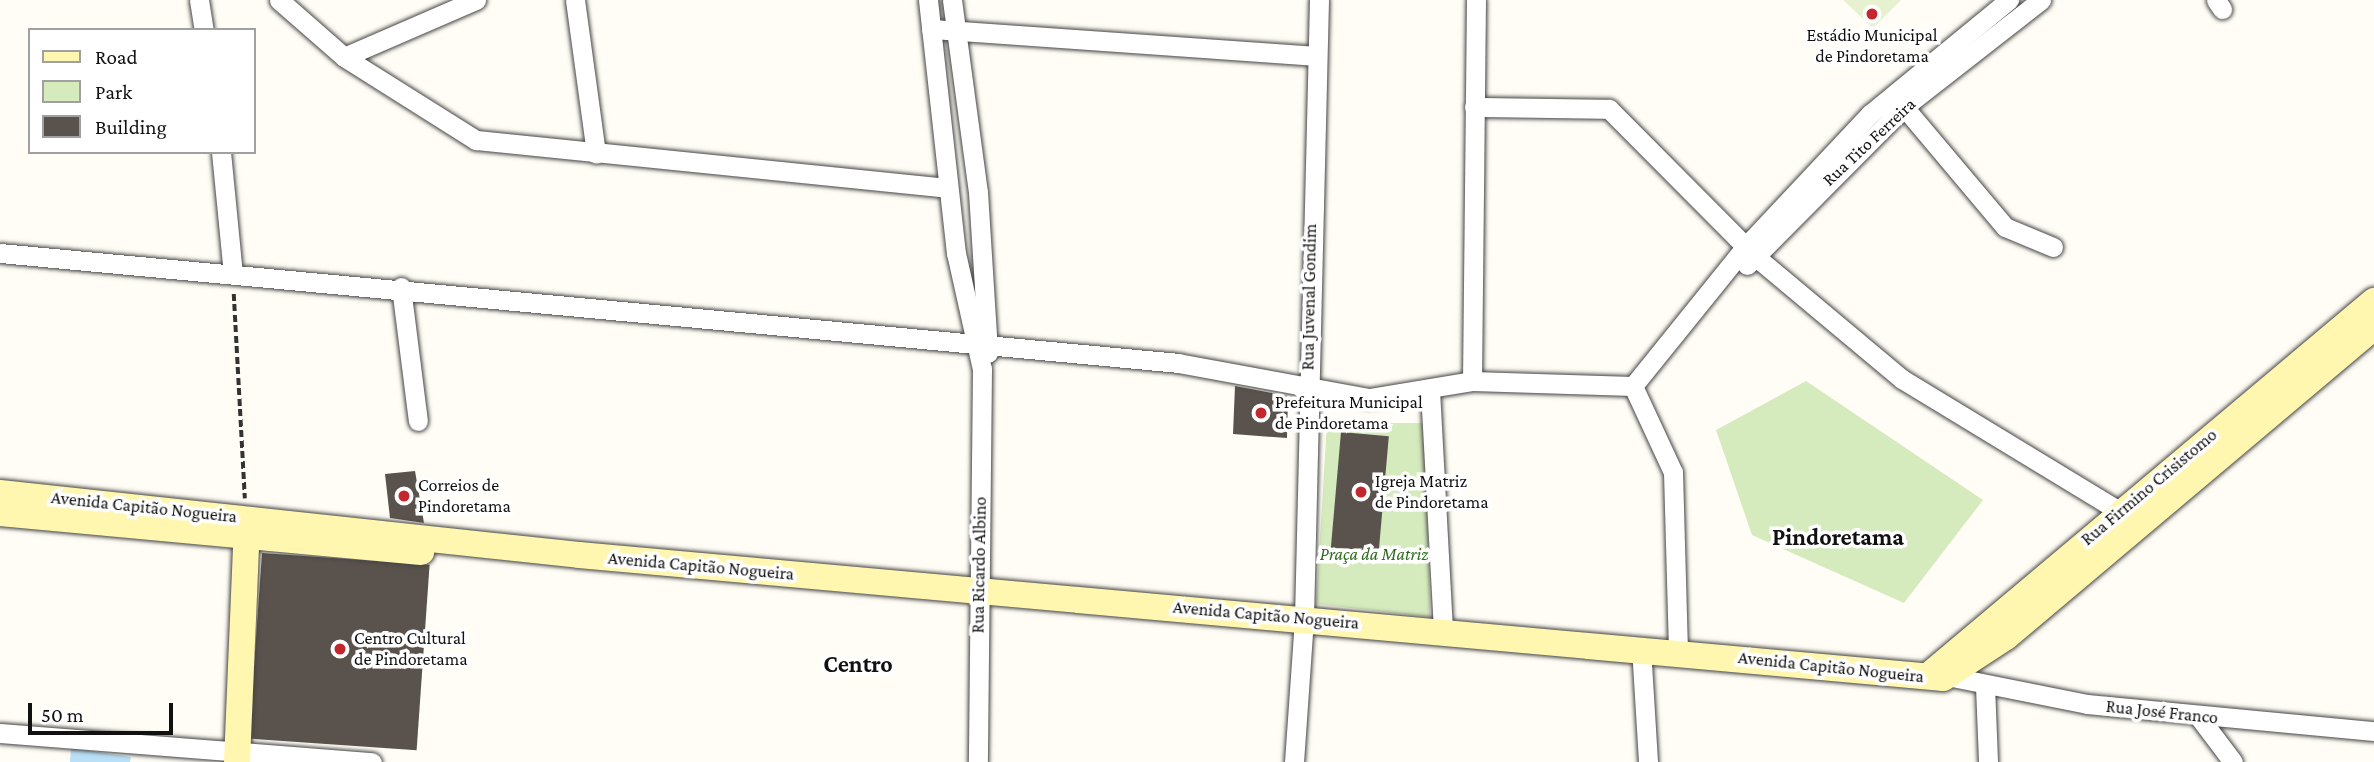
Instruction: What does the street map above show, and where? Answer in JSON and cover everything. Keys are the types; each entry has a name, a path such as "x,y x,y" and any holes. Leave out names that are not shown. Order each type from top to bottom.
{"main road":[{"name":"Rua Firmino Crisistomo","path":"1940,677 2119,510 2374,301"},
{"name":"Rua Firmino Crisistomo","path":"1940,677 2374,327"},
{"name":"Avenida Capitão Nogueira","path":"0,493 247,528"},
{"name":"Avenida Capitão Nogueira","path":"0,513 247,528 579,555 1443,629 1940,677"},
{"path":"238,757 247,528"}],"street":[{"path":"199,0 204,28"},
{"path":"279,0 344,57 464,135 596,154 948,188"},
{"path":"344,57 476,0"},
{"path":"575,0 596,154"},
{"path":"928,0 948,188 983,343"},
{"name":"Rua Ricardo Albino","path":"952,0 983,343 978,762"},
{"name":"Rua Juvenal Gondim","path":"1294,762 1304,618 1315,56 1319,0"},
{"path":"1472,381 1476,0"},
{"name":"Rua Tito Ferreira","path":"1633,386 1870,114 2009,0"},
{"name":"Rua Tito Ferreira","path":"1750,252 1904,107 2041,0"},
{"path":"931,29 956,28 1315,56"},
{"path":"1474,107 1609,109 1750,252 1902,379 2119,510"},
{"path":"1904,107 2005,227 2053,247"},
{"path":"220,154 233,274"},
{"path":"0,253 401,287 766,328 983,343 1227,370 1307,390 1369,398 1472,381 1633,386 1673,472 1678,651"},
{"path":"401,287 418,421"},
{"path":"1430,390 1443,629"},
{"path":"1641,648 1648,762"},
{"name":"Rua José Franco","path":"1940,677 2199,717 2374,731"},
{"path":"1985,685 1988,762"},
{"path":"2199,717 2233,762"},
{"path":"0,733 238,757 372,762"}],"path":[{"path":"233,274 247,528"}],"green space":[{"name":"Estádio Municipal de Pindoretama","path":"1843,0 1901,0 1873,28"},
{"path":"1806,381 1983,500 1904,603 1752,535 1716,430"},
{"name":"Praça da Matriz","path":"1327,423 1425,423 1430,617 1316,604"}],"water":[{"path":"71,748 131,757 130,762 70,762"}],"building":[{"name":"Prefeitura Municipal de Pindoretama","path":"1235,386 1288,396 1287,438 1233,434"},
{"name":"Igreja Matriz de Pindoretama","path":"1341,432 1389,436 1379,552 1331,548"},
{"name":"Correios de Pindoretama","path":"415,471 424,523 390,518 385,474"},
{"name":"Centro Cultural de Pindoretama","path":"262,553 430,565 417,750 249,739"}],"place":[{"name":"Estádio Municipal de Pindoretama","path":"1872,14"},
{"name":"Prefeitura Municipal de Pindoretama","path":"1261,413"},
{"name":"Igreja Matriz de Pindoretama","path":"1361,492"},
{"name":"Correios de Pindoretama","path":"404,496"},
{"name":"Centro Cultural de Pindoretama","path":"340,649"}],"district":[{"name":"Pindoretama","path":"1838,537"},
{"name":"Centro","path":"858,664"}]}
